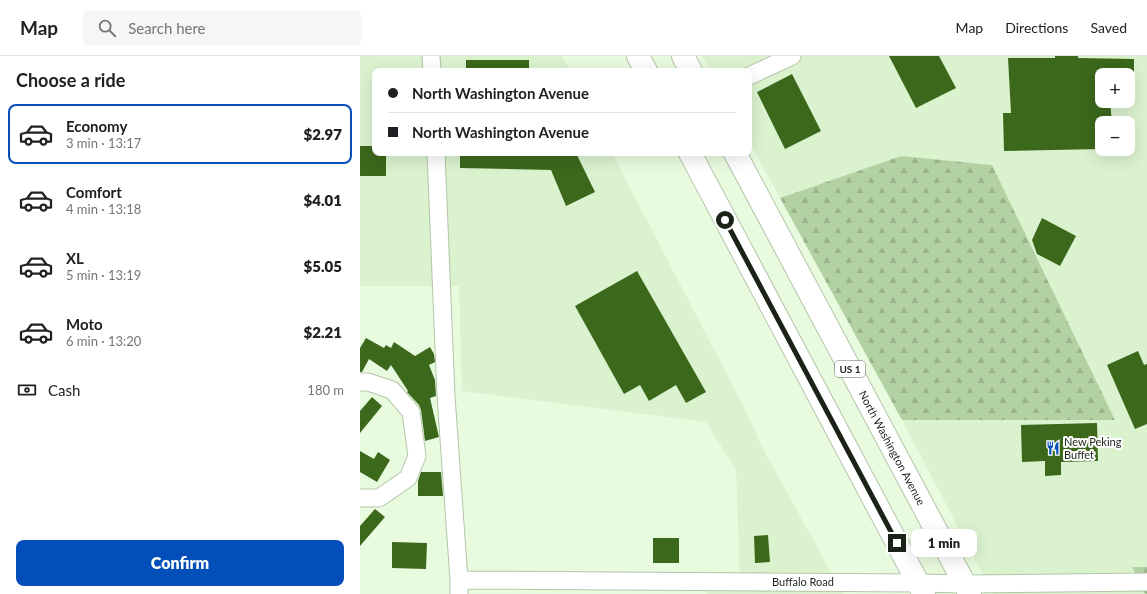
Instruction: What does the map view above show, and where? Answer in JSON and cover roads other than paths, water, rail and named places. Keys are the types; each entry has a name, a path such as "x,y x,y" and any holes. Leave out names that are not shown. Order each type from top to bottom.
{"main road":[{"path":"638,56 644,68"},
{"path":"683,56 690,68"},
{"path":"692,156 921,588"},
{"name":"North Washington Avenue","path":"737,156 967,589"}],"street":[{"path":"431,56 432,68"},
{"path":"752,75 792,56"},
{"path":"436,156 446,396 459,587"},
{"path":"360,382 368,382 392,390 411,412 417,456 408,478 379,498 360,498"},
{"name":"Buffalo Road","path":"459,587 967,589 1147,582"}],"place":[{"name":"New Peking Buffet","path":"1053,448"}]}
